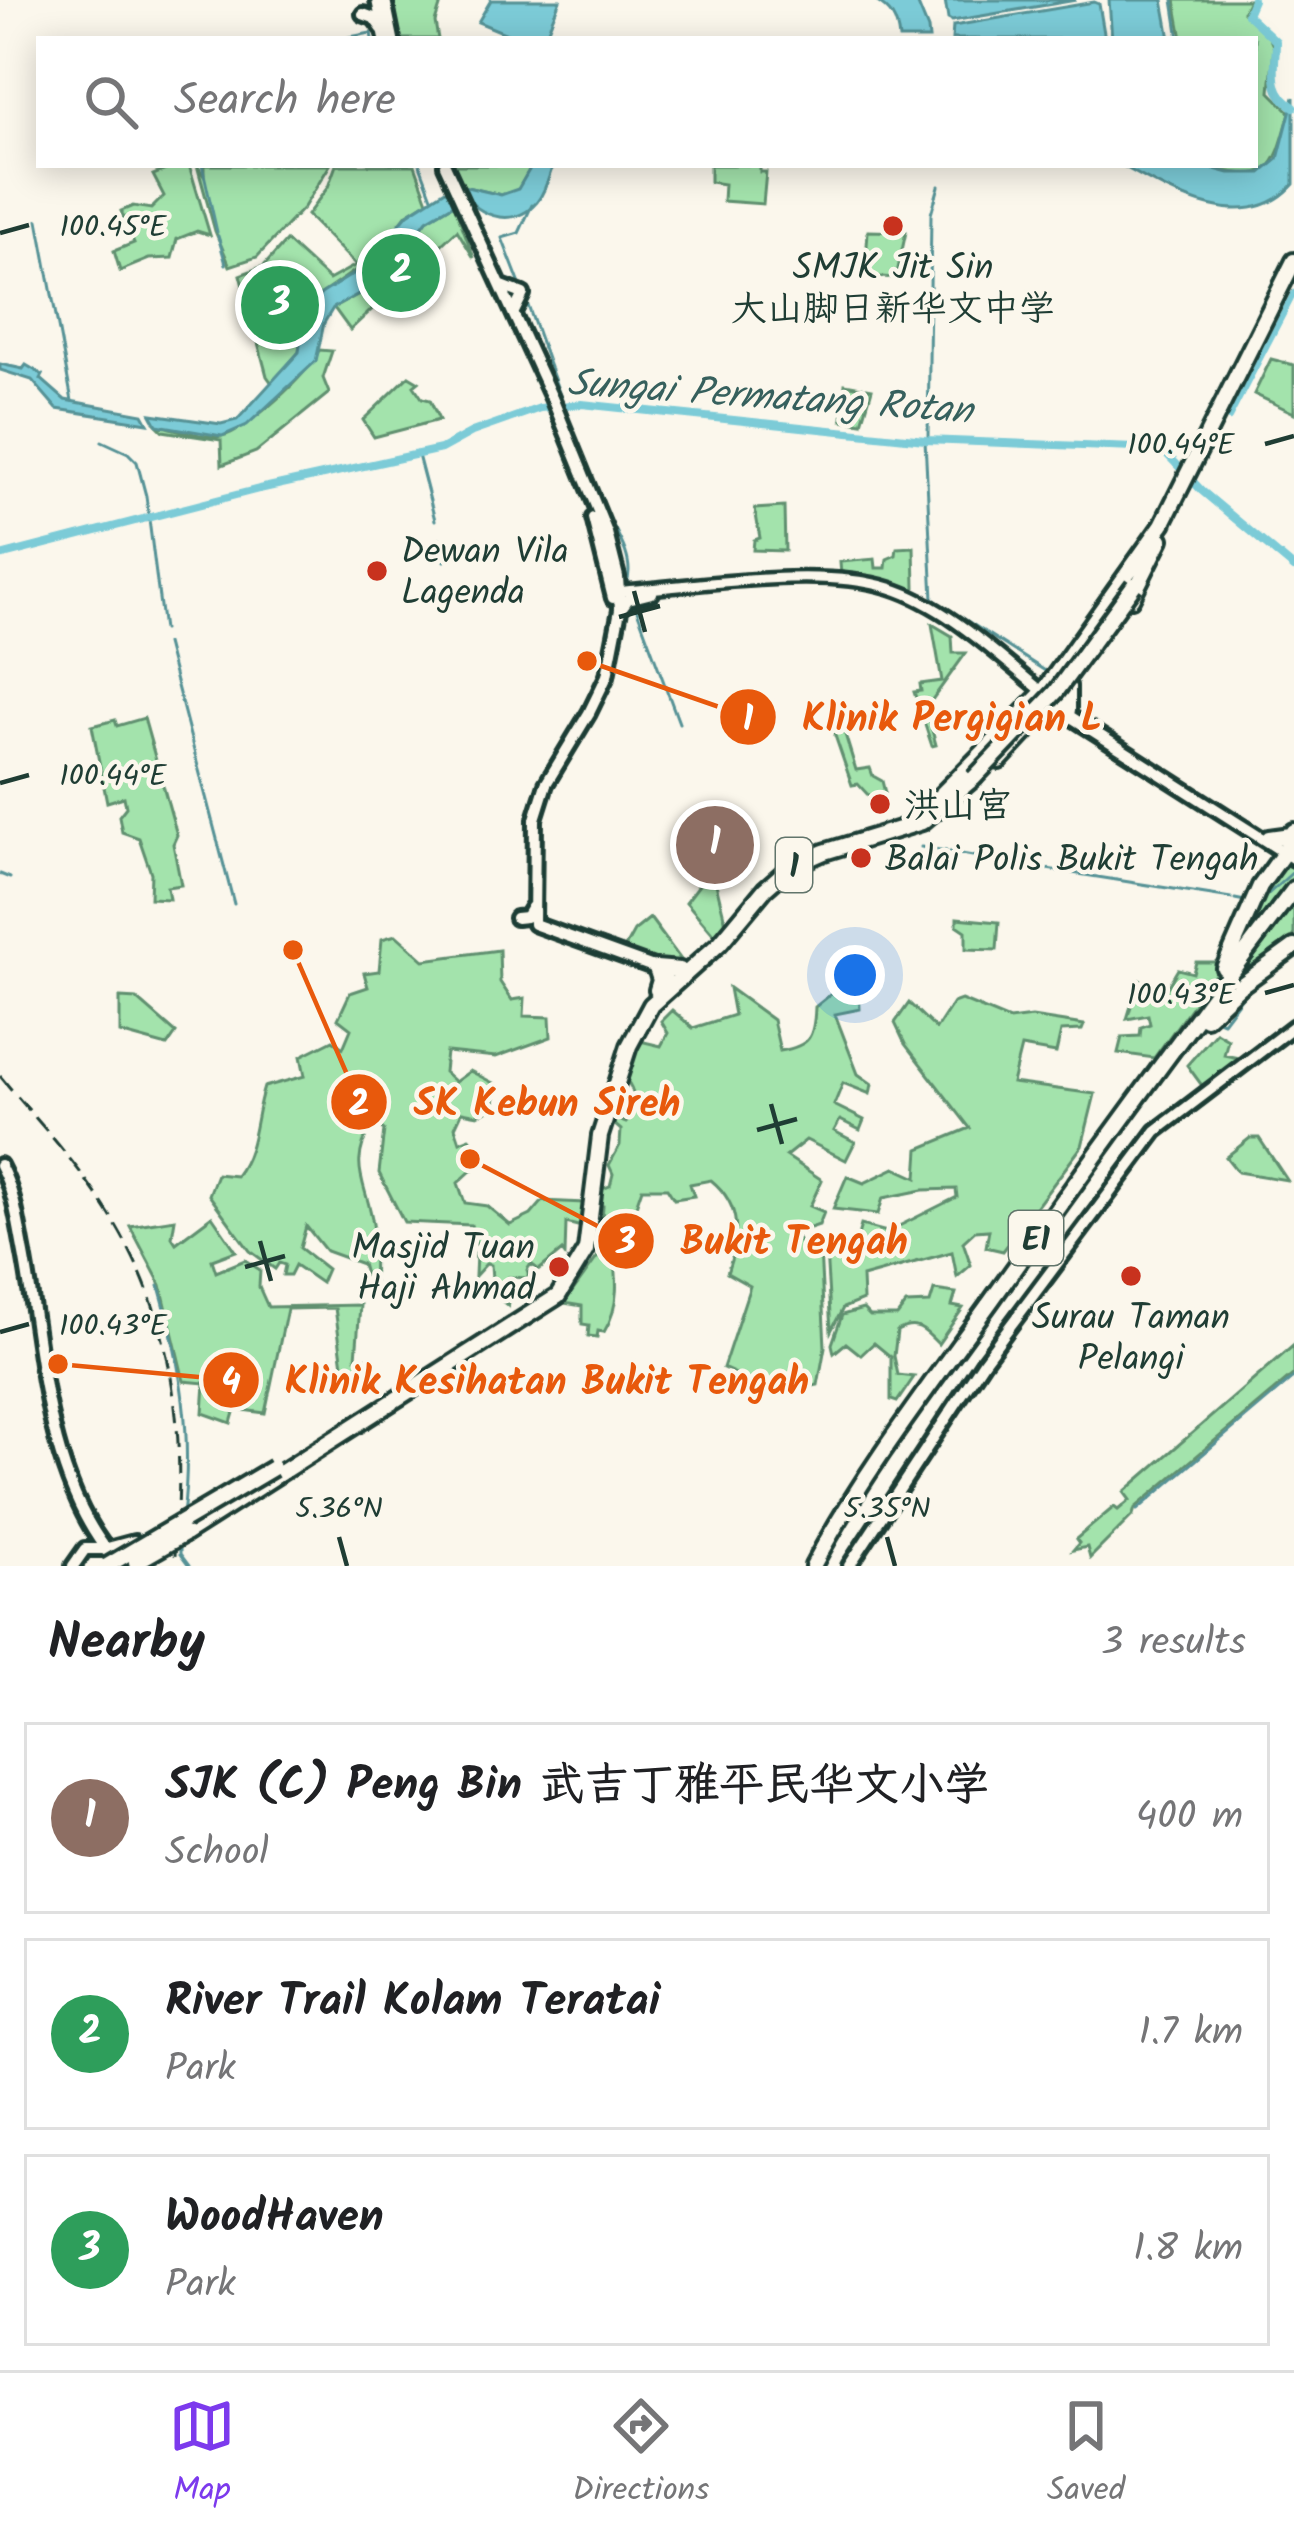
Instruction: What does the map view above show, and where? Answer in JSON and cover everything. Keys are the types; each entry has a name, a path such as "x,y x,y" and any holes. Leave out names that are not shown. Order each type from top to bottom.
{"highway":[{"name":"1","path":"1131,583 1192,477 1248,356 1250,344 1244,334 1263,326 1294,261"},
{"name":"1","path":"268,1474 538,1305 566,1278 583,1239 596,1134 634,1018 788,863 921,818 972,776 1056,692 1161,539 1294,278"},
{"path":"1048,698 1163,522"},
{"path":"921,818 951,806 1048,698 1133,595 1161,539"},
{"path":"1269,841 1288,849"},
{"path":"1269,841 1275,852 1288,849"},
{"path":"1203,1014 1288,849"},
{"name":"E1","path":"817,1566 842,1511 1294,893"},
{"path":"1203,1014 1294,947"},
{"path":"656,968 670,981"},
{"name":"1","path":"110,1559 533,1321 558,1297 586,1250 600,1136 639,1020 670,981"},
{"path":"110,1559 268,1474"},
{"path":"132,1564 248,1495 268,1474"}],"main road":[{"path":"386,36 374,18 363,12 378,0 387,36"},
{"path":"443,168 552,405 619,593 594,692 535,798 529,839 535,905 542,922 555,933"},
{"path":"463,211 502,286 523,293 514,312 607,533 618,577 615,650 598,698 540,800 534,839 535,905 524,922"},
{"path":"619,593 840,575 907,594 980,641 1048,698"},
{"path":"619,593 864,587 908,602 1269,841"},
{"path":"620,610 625,601 652,593"},
{"path":"524,922 535,905"},
{"path":"524,922 656,968"},
{"path":"852,1566 958,1401 1156,1131 1290,1032"},
{"path":"852,1566 989,1364 1160,1136 1290,1032"},
{"path":"0,1165 16,1210 57,1437 87,1520 110,1559"},
{"path":"74,1560 87,1537 87,1520"},
{"path":"74,1560 93,1546 110,1559"}],"green space":[{"path":"394,0 442,0 435,22 437,36 400,36"},
{"path":"1175,0 1249,0 1243,12 1274,48 1270,92 1290,112 1279,150 1266,169 1243,173 1210,168 1258,168 1258,36 1181,36"},
{"path":"170,168 190,168 210,235 197,231 177,239 172,258 149,259 120,271 114,251 134,243 121,211 133,206 151,209 164,196 153,175"},
{"path":"198,168 204,176 204,168 328,168 304,207 257,257 230,266"},
{"path":"335,168 416,168 428,201 407,214 375,257 321,294 304,317 299,352 272,383 240,275 264,266 286,241 329,280 356,265 307,215 328,187"},
{"path":"450,168 530,168 518,190 501,195 458,185"},
{"path":"710,168 760,168 766,172 763,204 723,201 724,184 710,182"},
{"path":"454,204 474,258 457,230 350,330 334,308 382,281 427,220"},
{"path":"868,231 906,232 896,278 865,276"},
{"path":"319,350 332,351 323,378 329,393 256,452 222,465 221,440 163,431 157,425 206,436 232,432 291,386"},
{"path":"1271,359 1294,365 1294,413 1254,394"},
{"path":"409,376 419,382 414,386 422,398 430,400 439,420 374,437 363,420"},
{"path":"845,384 872,389 862,423 842,420"},
{"path":"784,507 785,551 753,550 754,540 760,538 755,509"},
{"path":"914,547 915,587 910,591 867,577 841,575 840,562 875,559 876,568 886,568 897,548"},
{"path":"932,624 952,636 953,653 966,653 926,708 936,745 932,746 914,692 921,691 920,684 942,681"},
{"path":"144,718 177,835 173,844 181,885 167,887 169,899 150,898 151,873 139,838 122,832 119,816 126,807 124,797 107,802 92,726 115,720 117,726"},
{"path":"840,718 856,770 870,768 882,781 885,793 870,797 858,784 852,785 830,721"},
{"path":"1283,857 1294,862 1294,881 1215,988 1258,895"},
{"path":"719,873 716,884 726,924 716,937 686,902 705,877"},
{"path":"1294,901 1294,944 1223,999"},
{"path":"650,918 684,964 678,968 623,951 634,931"},
{"path":"957,918 999,922 997,950 966,949 966,931 957,925"},
{"path":"396,935 424,960 499,950 500,982 512,1000 525,998 524,1016 550,1017 551,1037 496,1057 446,1052 444,1072 455,1082 470,1071 497,1085 493,1108 478,1115 462,1112 455,1127 460,1142 470,1138 485,1158 458,1183 465,1203 487,1206 510,1225 531,1215 543,1201 584,1203 582,1227 566,1223 565,1255 562,1251 539,1270 531,1264 529,1278 509,1277 508,1306 493,1293 491,1265 486,1264 475,1276 476,1253 484,1251 486,1244 476,1244 471,1225 404,1222 379,1173 384,1130 373,1122 360,1163 374,1233 376,1293 371,1296 362,1264 326,1251 306,1226 300,1248 327,1269 321,1283 295,1265 290,1275 283,1275 285,1265 279,1263 275,1269 250,1251 209,1195 217,1174 236,1176 243,1166 264,1087 305,1076 301,1056 333,1040 343,1048 351,1029 338,1019 350,993 368,987 364,973 379,971 382,939"},
{"path":"1196,962 1224,962 1154,1058 1118,1053 1122,1037 1140,1036 1141,1027 1150,1024 1148,1015 1127,1019 1139,980 1166,989 1178,969 1193,973"},
{"path":"859,985 860,1009 835,1014 858,1074 872,1084 870,1094 843,1083 834,1105 864,1120 860,1130 840,1120 834,1131 855,1142 846,1160 806,1140 786,1156 822,1180 810,1206 824,1212 819,1225 795,1233 805,1252 820,1249 825,1347 818,1385 778,1393 723,1368 750,1286 727,1273 736,1224 729,1201 711,1180 690,1184 694,1196 674,1199 667,1188 642,1188 628,1229 613,1245 616,1290 609,1322 597,1337 588,1336 582,1306 564,1303 599,1255 603,1206 595,1205 597,1191 610,1186 609,1165 620,1145 616,1119 626,1123 632,1113 633,1095 625,1079 641,1037 661,1046 668,1033 661,1021 672,1010 693,1028 734,1015 729,988 773,1020 780,1051 790,1049 808,1038 815,1007 831,994"},
{"path":"120,998 137,999 176,1033 167,1046 120,1033"},
{"path":"961,1000 1009,1020 1032,1017 1084,1025 1082,1030 1061,1031 1056,1053 1021,1047 1012,1083 1095,1094 1082,1146 1003,1251 986,1247 989,1230 975,1231 963,1242 971,1265 957,1277 952,1252 862,1277 863,1300 843,1308 831,1331 826,1250 842,1254 846,1246 883,1248 890,1254 903,1251 899,1237 886,1236 868,1246 856,1242 861,1225 887,1232 957,1197 956,1189 923,1190 883,1198 878,1214 833,1209 847,1176 864,1183 895,1168 917,1178 919,1149 970,1128 905,1044 895,1023 909,1003 936,1029 953,1003"},
{"path":"1216,1032 1228,1039 1224,1055 1244,1059 1203,1087 1187,1065"},
{"path":"1250,1138 1259,1138 1287,1180 1238,1172 1226,1157"},
{"path":"212,1216 236,1251 212,1260 216,1272 245,1260 260,1270 259,1287 268,1307 360,1305 356,1358 373,1357 372,1380 349,1372 345,1380 335,1308 287,1309 265,1413 235,1409 231,1423 203,1413 205,1383 184,1381 161,1285 130,1226 175,1219 172,1237 176,1243"},
{"path":"934,1290 956,1293 952,1306 963,1308 938,1344 920,1328 897,1331 898,1375 914,1377 897,1402 891,1400 891,1357 874,1343 861,1355 846,1343 834,1353 832,1344 842,1315 863,1309 870,1316 897,1316 906,1304 930,1303"},
{"path":"1294,1345 1294,1374 1135,1508 1090,1558 1087,1547 1073,1550 1079,1543 1076,1539 1114,1507 1118,1510 1130,1500 1124,1492"}],"water":[{"path":"491,0 560,0 545,36 512,36 478,22"},
{"path":"874,0 916,0 929,36 899,36 885,8"},
{"path":"945,0 1076,0 952,21"},
{"path":"1109,0 1163,0 1169,36 1112,36"},
{"path":"1094,2 1099,4 1104,36 952,36 953,26"},
{"path":"1294,97 1294,184 1275,200 1254,208 1208,205 1127,168 1261,173 1278,159"},
{"path":"530,168 552,168 537,202 516,216 483,211 458,185 501,195 518,189"},
{"path":"447,189 454,204 427,220 382,281 333,308 324,323 316,361 247,425 222,436 157,425 151,414 221,424 237,420 299,352 304,317 321,294 361,269 408,214"},
{"path":"0,364 23,369 26,365 43,375 41,379 65,400 143,414 148,423 57,409 32,380 0,370"}],"waterway":[{"path":"1173,0 1179,36"},
{"path":"1253,0 1247,14 1276,41 1276,86 1294,107"},
{"path":"355,36 372,36"},
{"path":"203,168 217,232"},
{"path":"421,168 432,197"},
{"path":"928,438 931,214 939,186"},
{"path":"521,287 502,238 519,233 532,205"},
{"path":"38,220 72,401"},
{"path":"218,236 226,264"},
{"path":"1229,418 1294,293"},
{"path":"526,300 588,471 625,550 627,582"},
{"name":"Sungai Permatang Rotan","path":"0,556 259,489 441,449 472,432 540,408 582,404 925,440 1162,449 1202,491 1294,568"},
{"path":"925,440 933,599 1050,674"},
{"path":"102,441 137,462 146,496 163,630"},
{"path":"418,455 435,520"},
{"path":"440,539 445,561"},
{"path":"634,602 679,723"},
{"path":"166,644 234,904"},
{"path":"921,847 946,851"},
{"path":"950,852 1007,862"},
{"path":"1012,863 1028,866"},
{"path":"1034,867 1231,898"},
{"path":"1258,903 1294,871"},
{"path":"0,874 10,878"},
{"path":"1235,899 1245,901"},
{"path":"1216,1019 1223,1022 1245,993 1294,958"},
{"path":"159,1286 183,1399 187,1456 183,1515"},
{"path":"1137,1510 1294,1377"},
{"path":"180,1542 180,1554"},
{"path":"180,1554 189,1566"}],"railway":[{"path":"0,1076 98,1197 145,1285 160,1329 176,1421 179,1468 174,1566"}],"place":[{"name":"SMJK Jit Sin 大山脚日新华文中学","path":"893,226"},
{"name":"River Trail Kolam Teratai","path":"401,273"},
{"name":"WoodHaven","path":"280,305"},
{"name":"Dewan Vila Lagenda","path":"377,571"},
{"name":"Klinik Pergigian L","path":"587,661"},
{"name":"洪山宫","path":"880,804"},
{"name":"SJK (C) Peng Bin 武吉丁雅平民华文小学","path":"715,845"},
{"name":"Balai Polis Bukit Tengah","path":"861,858"},
{"name":"SK Kebun Sireh","path":"293,950"},
{"name":"Bukit Tengah","path":"470,1159"},
{"name":"Masjid Tuan Haji Ahmad","path":"559,1267"},
{"name":"Surau Taman Pelangi","path":"1131,1276"},
{"name":"Klinik Kesihatan Bukit Tengah","path":"58,1364"}]}
